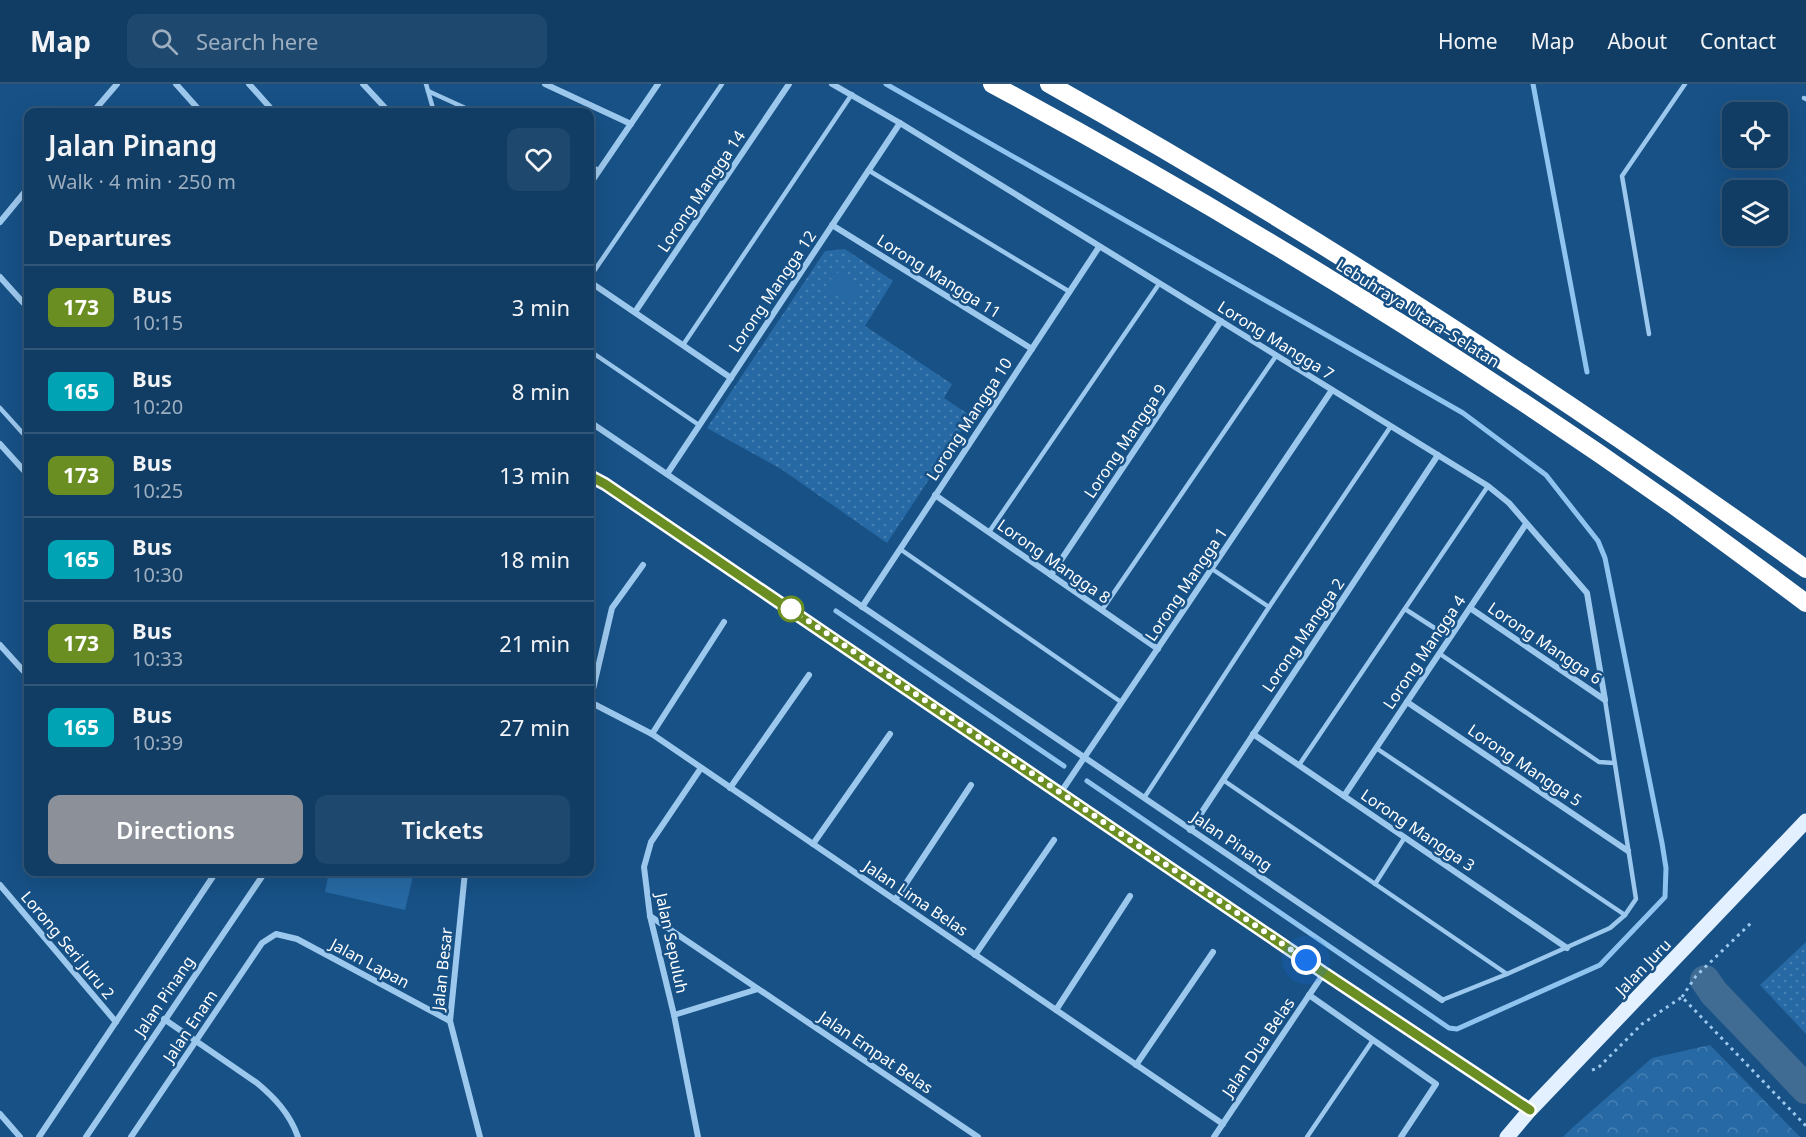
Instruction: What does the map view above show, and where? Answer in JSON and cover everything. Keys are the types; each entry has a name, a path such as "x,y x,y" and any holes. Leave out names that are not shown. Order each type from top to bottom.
{"highway":[{"name":"Lebuhraya Utara–Selatan","path":"992,84 1153,174 1437,347 1672,505 1806,603"},
{"name":"Lebuhraya Utara–Selatan","path":"1049,84 1269,212 1410,299 1565,400 1806,569"}],"main road":[{"name":"Jalan Juru","path":"1507,1137 1530,1110 1806,821"}],"street":[{"path":"96,108 117,84"},
{"path":"176,84 197,108"},
{"path":"249,84 270,108"},
{"path":"363,84 385,108"},
{"path":"545,84 631,124"},
{"path":"594,178 658,84"},
{"name":"Lorong Mangga 14","path":"635,312 789,84"},
{"name":"Lorong Mangga 7","path":"832,84 900,123 1488,486 1509,503 1587,593 1605,700"},
{"name":"Lorong Mangga 12","path":"667,474 900,123"},
{"path":"0,222 24,193"},
{"name":"Lorong Mangga 11","path":"832,225 1032,349"},
{"name":"Lorong Mangga 10","path":"862,607 1100,247"},
{"path":"0,277 24,304"},
{"path":"594,283 731,378"},
{"name":"Lorong Mangga 9","path":"1051,575 1221,321"},
{"name":"Lorong Mangga 1","path":"1061,792 1332,390"},
{"name":"Jalan Pinang","path":"594,425 1442,1000"},
{"path":"0,444 24,471"},
{"name":"Lorong Mangga 2","path":"1190,830 1438,455"},
{"path":"594,478 1530,1110"},
{"name":"Lorong Mangga 8","path":"935,495 1158,649"},
{"name":"Lorong Mangga 4","path":"1344,796 1526,524"},
{"path":"594,685 612,608 643,565"},
{"name":"Lorong Mangga 6","path":"1470,608 1605,700"},
{"path":"652,734 724,622"},
{"path":"0,645 24,672"},
{"path":"730,788 809,675"},
{"name":"Lorong Mangga 5","path":"1407,702 1628,851"},
{"name":"Jalan Lima Belas","path":"594,704 652,734 1223,1124"},
{"path":"813,844 890,734"},
{"name":"Lorong Mangga 3","path":"1254,734 1567,948"},
{"name":"Jalan Sepuluh","path":"698,1137 674,1015 650,916 644,867 651,842 701,768"},
{"path":"895,900 971,785"},
{"path":"975,955 1054,840"},
{"path":"39,1137 213,876"},
{"name":"Jalan Pinang","path":"86,1137 263,876"},
{"name":"Jalan Besar","path":"465,876 450,1021 480,1137"},
{"name":"Lorong Seri Juru 2","path":"0,885 116,1022"},
{"path":"1056,1010 1130,896"},
{"name":"Jalan Empat Belas","path":"650,916 978,1137"},
{"name":"Jalan Lapan","path":"276,934 297,939 450,1021"},
{"name":"Jalan Enam","path":"131,1137 262,943 276,934"},
{"path":"1136,1065 1213,952"},
{"name":"Jalan Dua Belas","path":"1217,1136 1324,973"},
{"path":"674,1015 758,989"},
{"path":"1309,995 1436,1084 1401,1137"},
{"path":"165,1019 270,1094 284,1109 298,1137"},
{"path":"0,1114 20,1137"}],"lane":[{"path":"426,84 433,108"},
{"path":"594,274 722,84"},
{"path":"1649,334 1622,176 1685,84"},
{"path":"428,91 465,108"},
{"path":"683,345 852,94"},
{"path":"594,168 599,170"},
{"path":"868,170 1070,292"},
{"path":"989,532 1159,284"},
{"path":"594,354 699,425"},
{"path":"1102,610 1276,356"},
{"path":"0,408 24,435"},
{"path":"1144,798 1391,426"},
{"path":"1299,765 1488,486"},
{"path":"900,549 1120,702"},
{"path":"1212,569 1269,607"},
{"path":"1405,609 1450,638"},
{"path":"1440,654 1599,762 1614,763"},
{"path":"1442,1000 1610,928 1625,915 1636,899 1605,700"},
{"path":"1376,748 1625,915"},
{"path":"1223,780 1507,974"},
{"path":"1375,884 1405,837"},
{"path":"1307,1137 1373,1040"}],"path":[{"path":"1589,1071 1598,1068 1642,1024 1682,997 1696,976 1751,923"},
{"path":"1682,997 1806,1126"}],"green space":[{"path":"845,249 893,281 865,326 952,384 944,398 971,416 887,543 781,469 707,428 825,251"},
{"path":"836,272 863,290 852,306 825,288"},
{"path":"328,876 413,876 405,910 325,892"},
{"path":"1806,942 1806,1034 1760,985"},
{"path":"1710,1045 1800,1137 1563,1137 1652,1058"}],"waterway":[{"path":"886,84 1463,413 1546,475 1598,541 1605,558 1662,843 1666,868 1665,897 1600,965 1457,1029 1449,1028 1087,781"},
{"path":"1533,84 1587,372"},
{"path":"836,611 1064,766"},
{"path":"1705,980 1714,993 1806,1089"}],"bus line":[{"name":"173","path":"594,478 1530,1110"}],"route":[{"path":"791,609 1306,960"}]}
